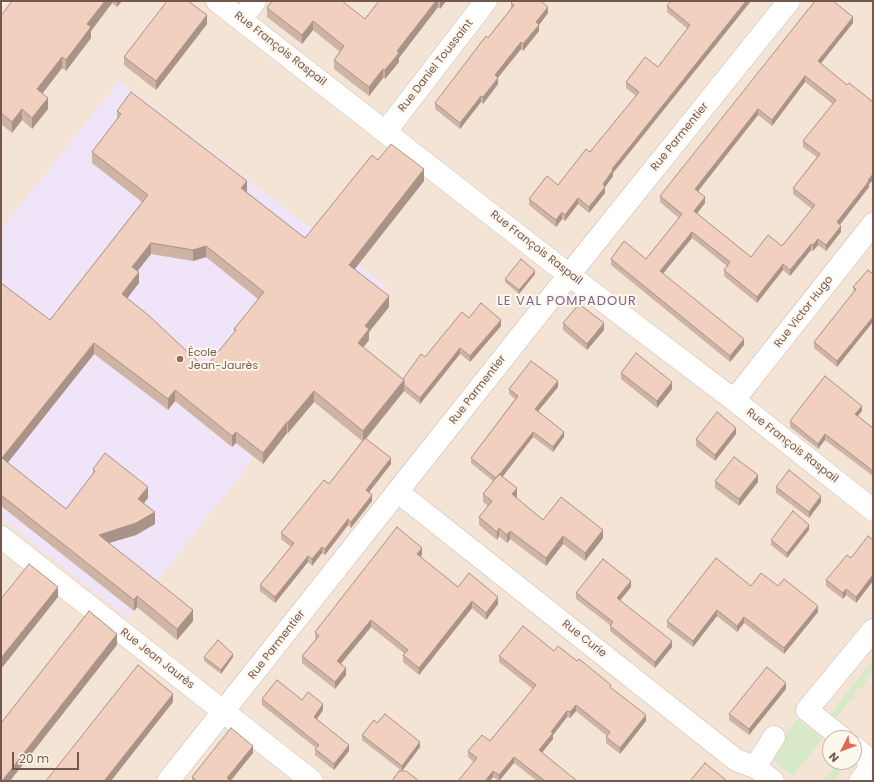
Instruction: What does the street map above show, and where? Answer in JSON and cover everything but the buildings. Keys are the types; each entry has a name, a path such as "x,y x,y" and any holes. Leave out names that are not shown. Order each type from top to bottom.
{"street":[{"name":"Rue François Raspail","path":"217,1 386,131 569,275 734,400 873,510"},
{"path":"241,20 255,1"},
{"name":"Rue Daniel Toussaint","path":"386,131 486,1"},
{"name":"Rue Parmentier","path":"168,781 569,275 789,1"},
{"name":"Rue Victor Hugo","path":"734,400 873,224"},
{"name":"Rue Curie","path":"398,492 736,760 765,775"},
{"name":"Rue Jean Jaurès","path":"1,537 312,781"},
{"path":"832,730 808,710 873,630"},
{"path":"765,775 759,761 774,737"},
{"path":"860,781 873,764 862,755"}],"shaded area":[{"path":"7,1 873,1 873,781 1,781 1,8"},
{"name":"École Jean-Jaurès","path":"119,81 388,287 128,618 1,518 1,230"}],"green space":[{"path":"873,660 872,675 870,674 865,680 867,681 861,688 859,687 854,694 855,696 851,701 849,700 837,718 831,713"},
{"path":"797,719 822,739 793,776 770,758 771,752"},
{"path":"832,770 842,770 833,781 823,781"}],"place":[{"name":"École Jean-Jaurès","path":"180,359"}],"district":[{"name":"LE VAL POMPADOUR","path":"567,302"}]}
